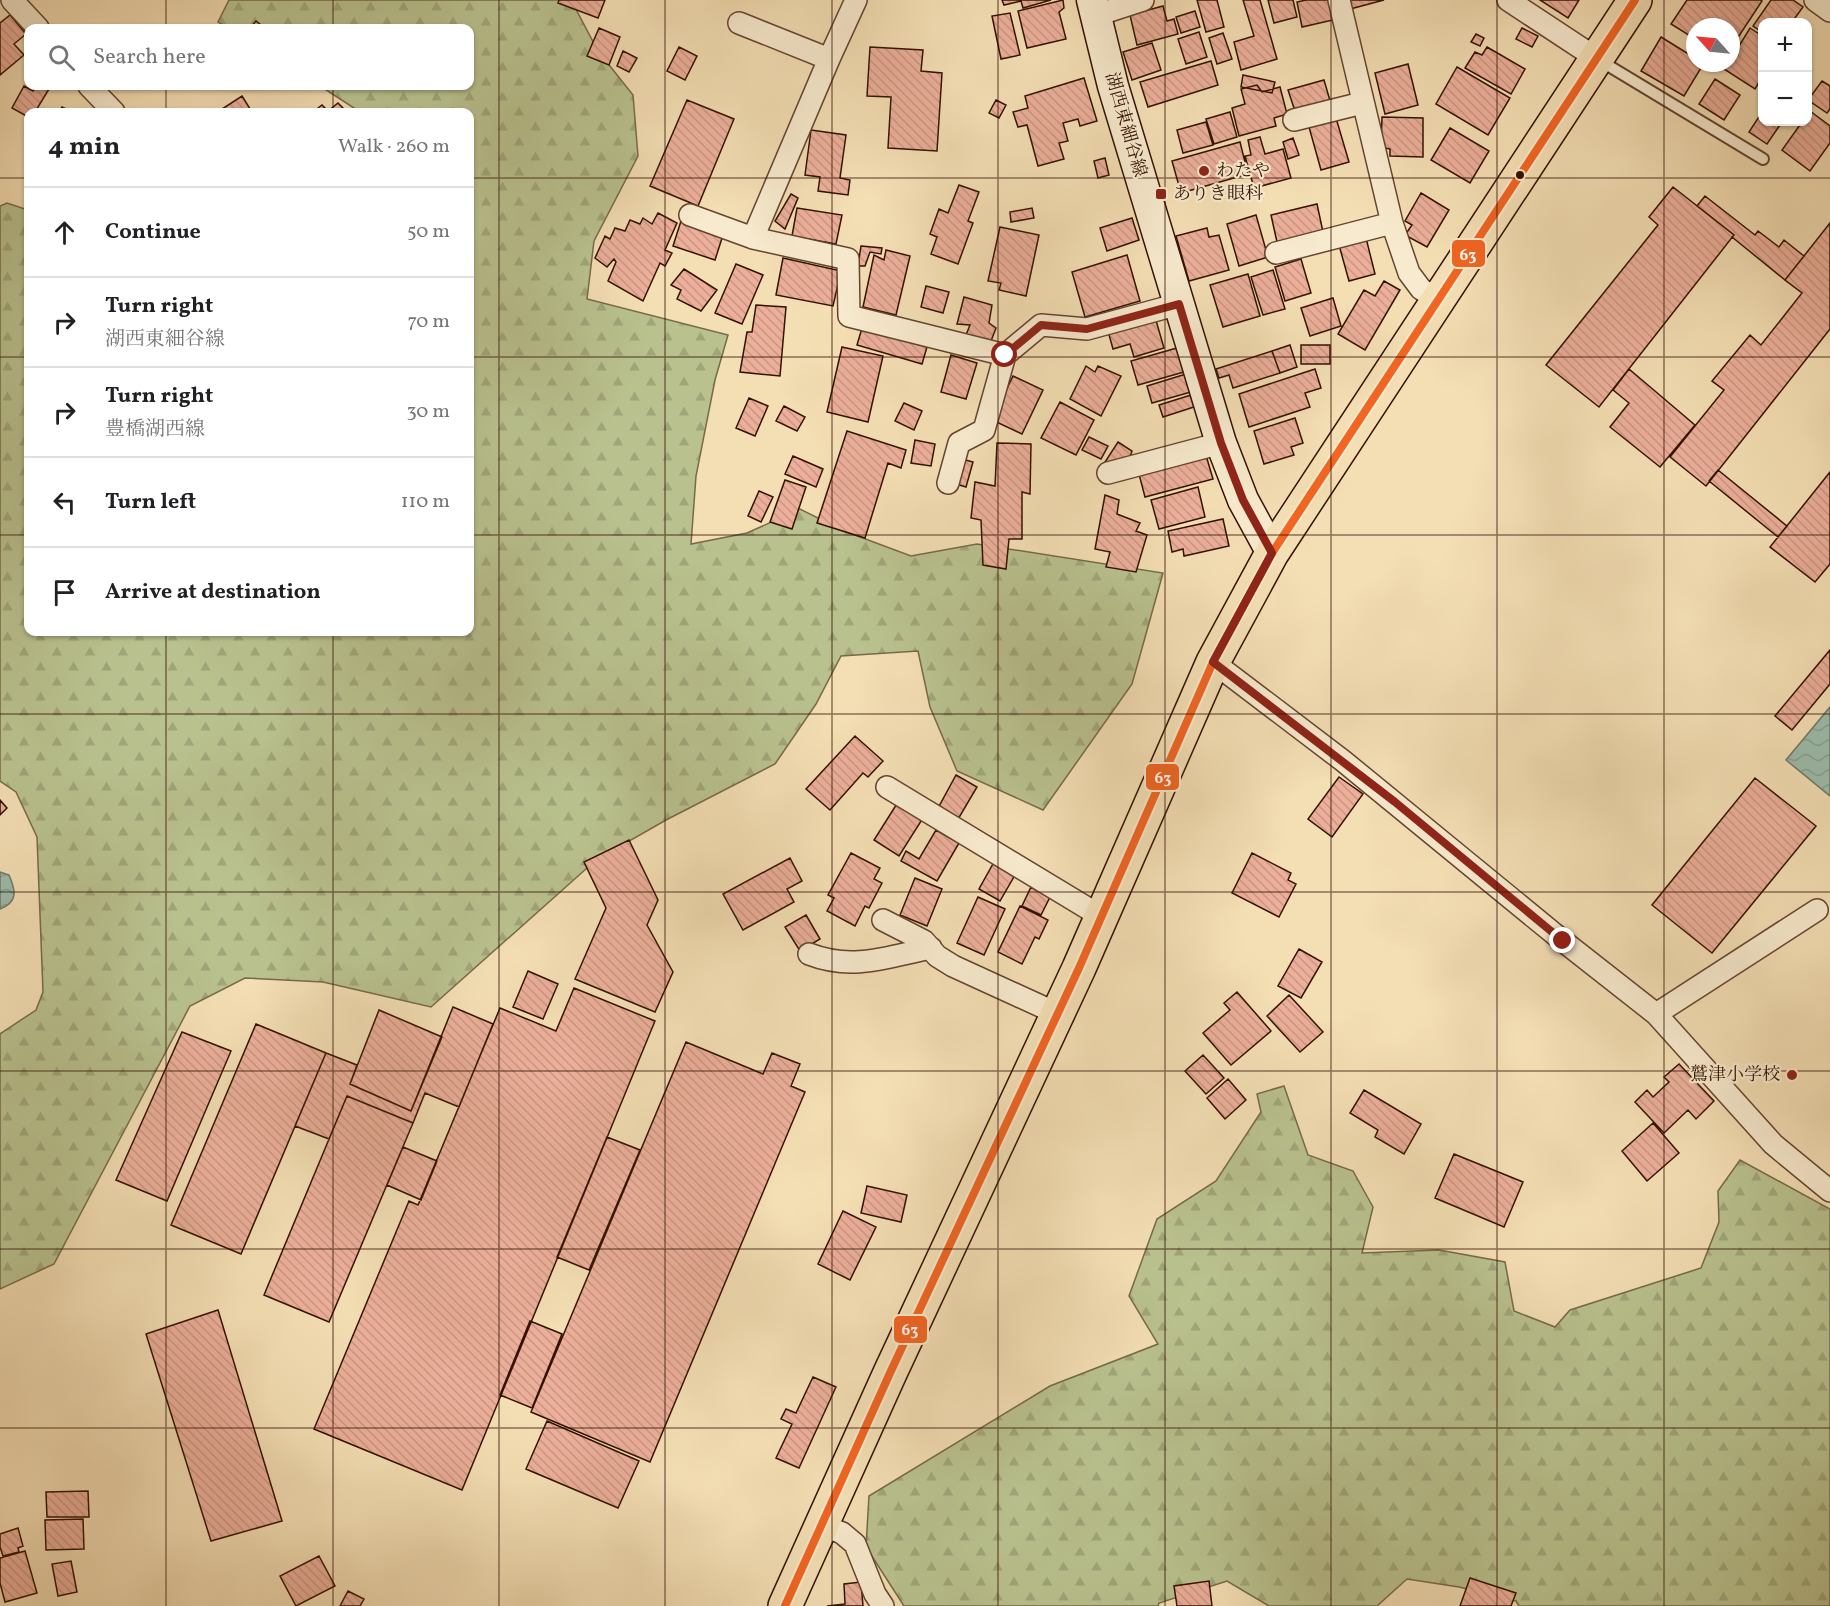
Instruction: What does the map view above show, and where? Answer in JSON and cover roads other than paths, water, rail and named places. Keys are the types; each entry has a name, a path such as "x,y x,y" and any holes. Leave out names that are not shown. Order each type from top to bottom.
{"main road":[{"path":"785,1606 890,1373 1102,917 1213,662 1272,553 1635,0"},
{"name":"湖西東細谷線","path":"1094,8 1113,86 1221,443 1243,500 1272,553"}],"street":[{"path":"12,0 34,24"},
{"path":"753,238 856,0"},
{"path":"1094,8 1143,0"},
{"path":"1339,0 1392,223 1409,273 1421,289 1438,300"},
{"path":"1508,0 1596,58"},
{"path":"1815,0 1830,11"},
{"path":"739,23 829,58"},
{"path":"93,90 110,108"},
{"path":"1294,120 1362,103"},
{"path":"690,215 753,238 848,259 849,316 1005,355"},
{"path":"1276,253 1392,223"},
{"path":"948,483 959,443 984,430 1005,355 1041,325 1087,329 1179,304"},
{"path":"1108,473 1221,443"},
{"path":"1213,662 1351,767 1656,1014 1773,1144 1830,1191"},
{"path":"887,787 1102,917"},
{"path":"1656,1014 1817,910"},
{"path":"883,920 924,941 938,956 953,966 1058,1014"},
{"path":"809,954 826,960 852,963 878,961 931,948"},
{"path":"822,1525 842,1533 855,1544 875,1594 884,1606"}],"lane":[{"path":"1596,58 1763,159"}],"water":[{"path":"1830,707 1830,796 1786,760"},
{"path":"0,872 9,875 14,895 10,903 0,909"}],"place":[{"name":"わたや","path":"1204,171"},
{"name":"ありき眼科","path":"1161,194"},
{"name":"鷲津小学校","path":"1792,1075"}]}
